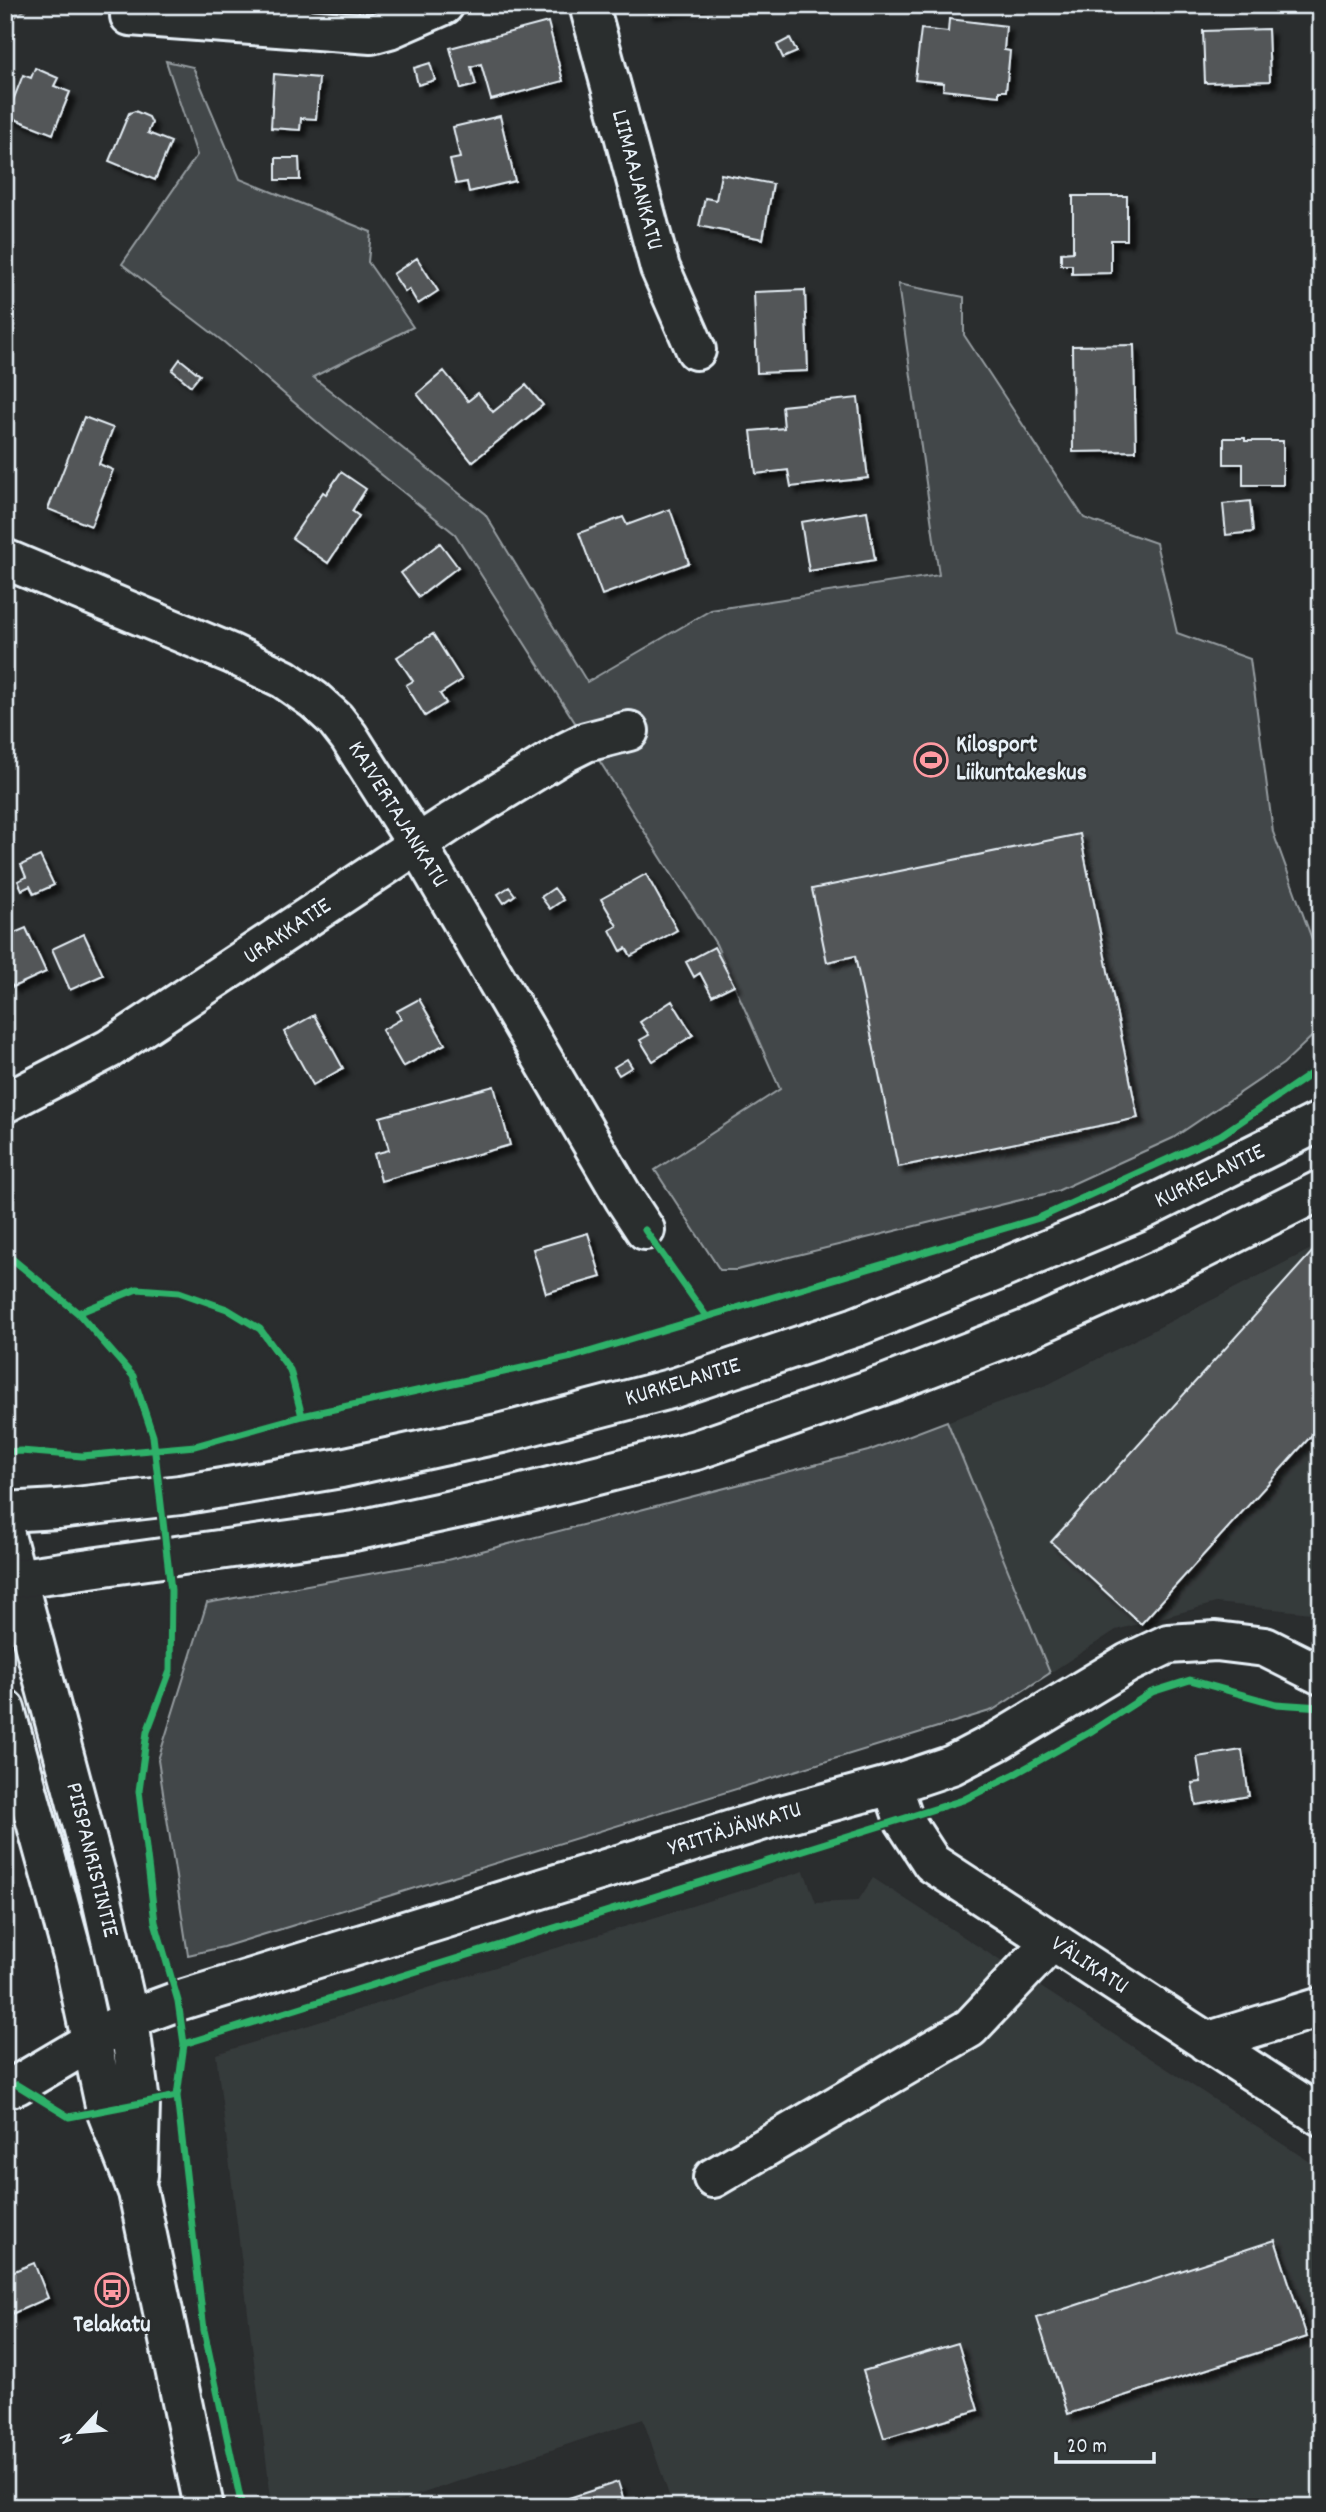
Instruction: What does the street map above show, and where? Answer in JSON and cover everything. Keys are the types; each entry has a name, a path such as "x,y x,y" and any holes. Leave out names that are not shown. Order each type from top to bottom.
{"street":[{"path":"130,16 372,34 444,5"},
{"name":"LIIMAAJANKATU","path":"589,5 660,268 696,349"},
{"name":"KAIVERTAJANKATU","path":"5,559 232,654 294,686 335,719 417,844 610,1175 645,1230"},
{"name":"URAKKATIE","path":"5,1103 109,1049 417,844 566,752 586,742 629,731"},
{"name":"KURKELANTIE","path":"5,1512 58,1509 180,1495 341,1468 502,1433 674,1388 856,1328 1006,1267 1138,1212 1321,1121"},
{"path":"11,1580 354,1531 502,1499 696,1450 889,1383 1028,1329 1173,1264 1321,1190"},
{"name":"PIISPANRISTINTIE","path":"5,1535 11,1580 99,1886 129,2019 140,2104 138,2192"},
{"name":"YRITTÄJÄNKATU","path":"129,2019 178,2001 747,1825 892,1785 952,1765 1000,1740 1128,1662 1168,1644 1216,1641 1265,1647 1321,1675"},
{"name":"PIISPANRISTINTIE","path":"5,1709 74,1960 106,2110 138,2192 204,2507"},
{"name":"VÄLIKATU","path":"892,1785 904,1819 932,1863 1321,2116"},
{"path":"713,2178 970,2028 1052,1941"},
{"path":"1206,2042 1321,2007"},
{"path":"5,2089 17,2085 129,2019"}],"shaded area":[{"path":"5,5 32,5 5,24"},
{"name":"Kilosport Liikuntakeskus","path":"166,61 193,67 240,179 371,232 368,262 413,327 313,377 485,514 587,682 711,610 939,575 898,284 964,297 964,335 1084,518 1156,543 1177,633 1250,659 1273,832 1321,964 1321,1028 1283,1064 1173,1138 1057,1191 737,1270 720,1270 655,1170 780,1089 716,944 455,534 325,429 225,343 122,264 197,155"},
{"path":"1321,1244 1321,1614 1216,1603 1116,1630 993,1710 821,1763 868,1451 1049,1384"},
{"path":"947,1421 1050,1673 993,1710 223,1947 188,1955 158,1760 207,1603 447,1560 868,1451"},
{"path":"804,1871 816,1903 858,1901 873,1878 1321,2169 1321,2507 673,2507 643,2419 382,2507 272,2507 216,2054"}],"building":[{"path":"647,5 700,5 700,7 648,13"},
{"path":"949,19 1006,26 1004,50 1010,51 1006,91 999,91 999,96 943,90 944,83 915,80 921,29 948,32"},
{"path":"548,22 563,81 491,100 481,64 471,67 476,85 461,89 450,48"},
{"path":"1268,29 1270,81 1205,83 1203,31"},
{"path":"790,38 797,52 783,58 777,45"},
{"path":"430,63 435,80 418,85 414,68"},
{"path":"35,68 58,78 54,86 70,92 53,134 7,116 23,75 31,78"},
{"path":"274,74 319,78 316,119 301,118 300,130 271,128"},
{"path":"135,111 149,117 152,123 148,133 171,142 155,180 109,161 129,113"},
{"path":"500,116 515,181 469,192 467,182 456,184 450,160 460,158 453,127"},
{"path":"276,158 299,158 300,180 276,180"},
{"path":"721,174 773,184 763,239 699,226 705,198 716,200"},
{"path":"1073,196 1127,196 1127,240 1111,240 1111,273 1072,274 1072,265 1061,265 1061,253 1073,252"},
{"path":"417,258 438,291 418,304 409,289 405,292 393,274"},
{"path":"805,290 808,371 757,373 754,292"},
{"path":"1134,345 1136,451 1073,452 1072,346"},
{"path":"180,359 200,375 191,386 172,370"},
{"path":"444,371 468,401 478,393 493,412 526,385 543,405 472,462 417,394"},
{"path":"858,398 868,478 791,487 788,470 756,474 751,431 784,428 782,406"},
{"path":"84,417 113,428 99,464 113,470 91,526 48,509"},
{"path":"1224,438 1283,441 1283,485 1243,485 1243,464 1224,464"},
{"path":"341,472 366,489 352,511 359,516 328,563 292,538 323,492 326,494"},
{"path":"1250,501 1253,532 1226,535 1223,504"},
{"path":"670,509 689,563 602,595 579,533 623,517 627,525"},
{"path":"867,511 875,560 809,571 801,522"},
{"path":"440,543 458,567 419,597 401,573"},
{"path":"433,634 462,680 440,694 446,703 425,716 406,685 413,681 397,657"},
{"path":"1080,834 1138,1118 898,1167 855,956 827,962 812,889"},
{"path":"40,856 54,885 34,894 30,886 22,890 18,881 26,877 21,865"},
{"path":"646,874 677,930 631,956 626,948 621,951 610,930 617,926 601,899"},
{"path":"509,887 515,895 504,903 498,894"},
{"path":"554,888 563,900 550,909 541,897"},
{"path":"26,928 46,972 13,987 10,983 5,985 5,937"},
{"path":"84,934 103,975 70,990 52,949"},
{"path":"714,947 734,985 712,996 700,973 694,977 686,962"},
{"path":"419,999 445,1044 403,1067 382,1030 401,1019 397,1011"},
{"path":"672,1001 693,1035 653,1061 640,1040 649,1035 640,1022"},
{"path":"314,1015 343,1068 313,1085 284,1032"},
{"path":"627,1059 632,1067 619,1075 614,1067"},
{"path":"494,1086 510,1145 381,1181 374,1154 389,1150 380,1117"},
{"path":"588,1233 601,1277 546,1293 533,1249"},
{"path":"1312,1252 1321,1259 1321,1425 1141,1624 1051,1542"},
{"path":"1242,1750 1249,1796 1196,1805 1192,1783 1201,1782 1197,1757"},
{"path":"1275,2240 1307,2337 1068,2414 1037,2318"},
{"path":"34,2263 48,2298 5,2317 5,2271 7,2274"},
{"path":"958,2343 978,2410 884,2438 863,2371"},
{"path":"618,2482 626,2507 572,2507 569,2498"}],"cycle path":[{"path":"5,1452 82,1456 195,1446 302,1416 572,1357 1039,1218 1221,1135 1321,1067"},
{"path":"645,1230 706,1316"},
{"path":"5,1253 78,1313 133,1376 153,1436 171,1590 170,1671 147,1732 139,1791 155,1922 178,2001 184,2044 177,2096 204,2330 242,2507"},
{"path":"78,1313 137,1289 179,1292 227,1309 260,1329 290,1370 302,1416"},
{"path":"184,2044 963,1800 1090,1732 1152,1692 1190,1680 1276,1704 1321,1707"},
{"path":"17,2085 69,2117 177,2096"}],"place":[{"name":"Kilosport Liikuntakeskus","path":"931,760"},
{"name":"Telakatu","path":"112,2290"}]}
